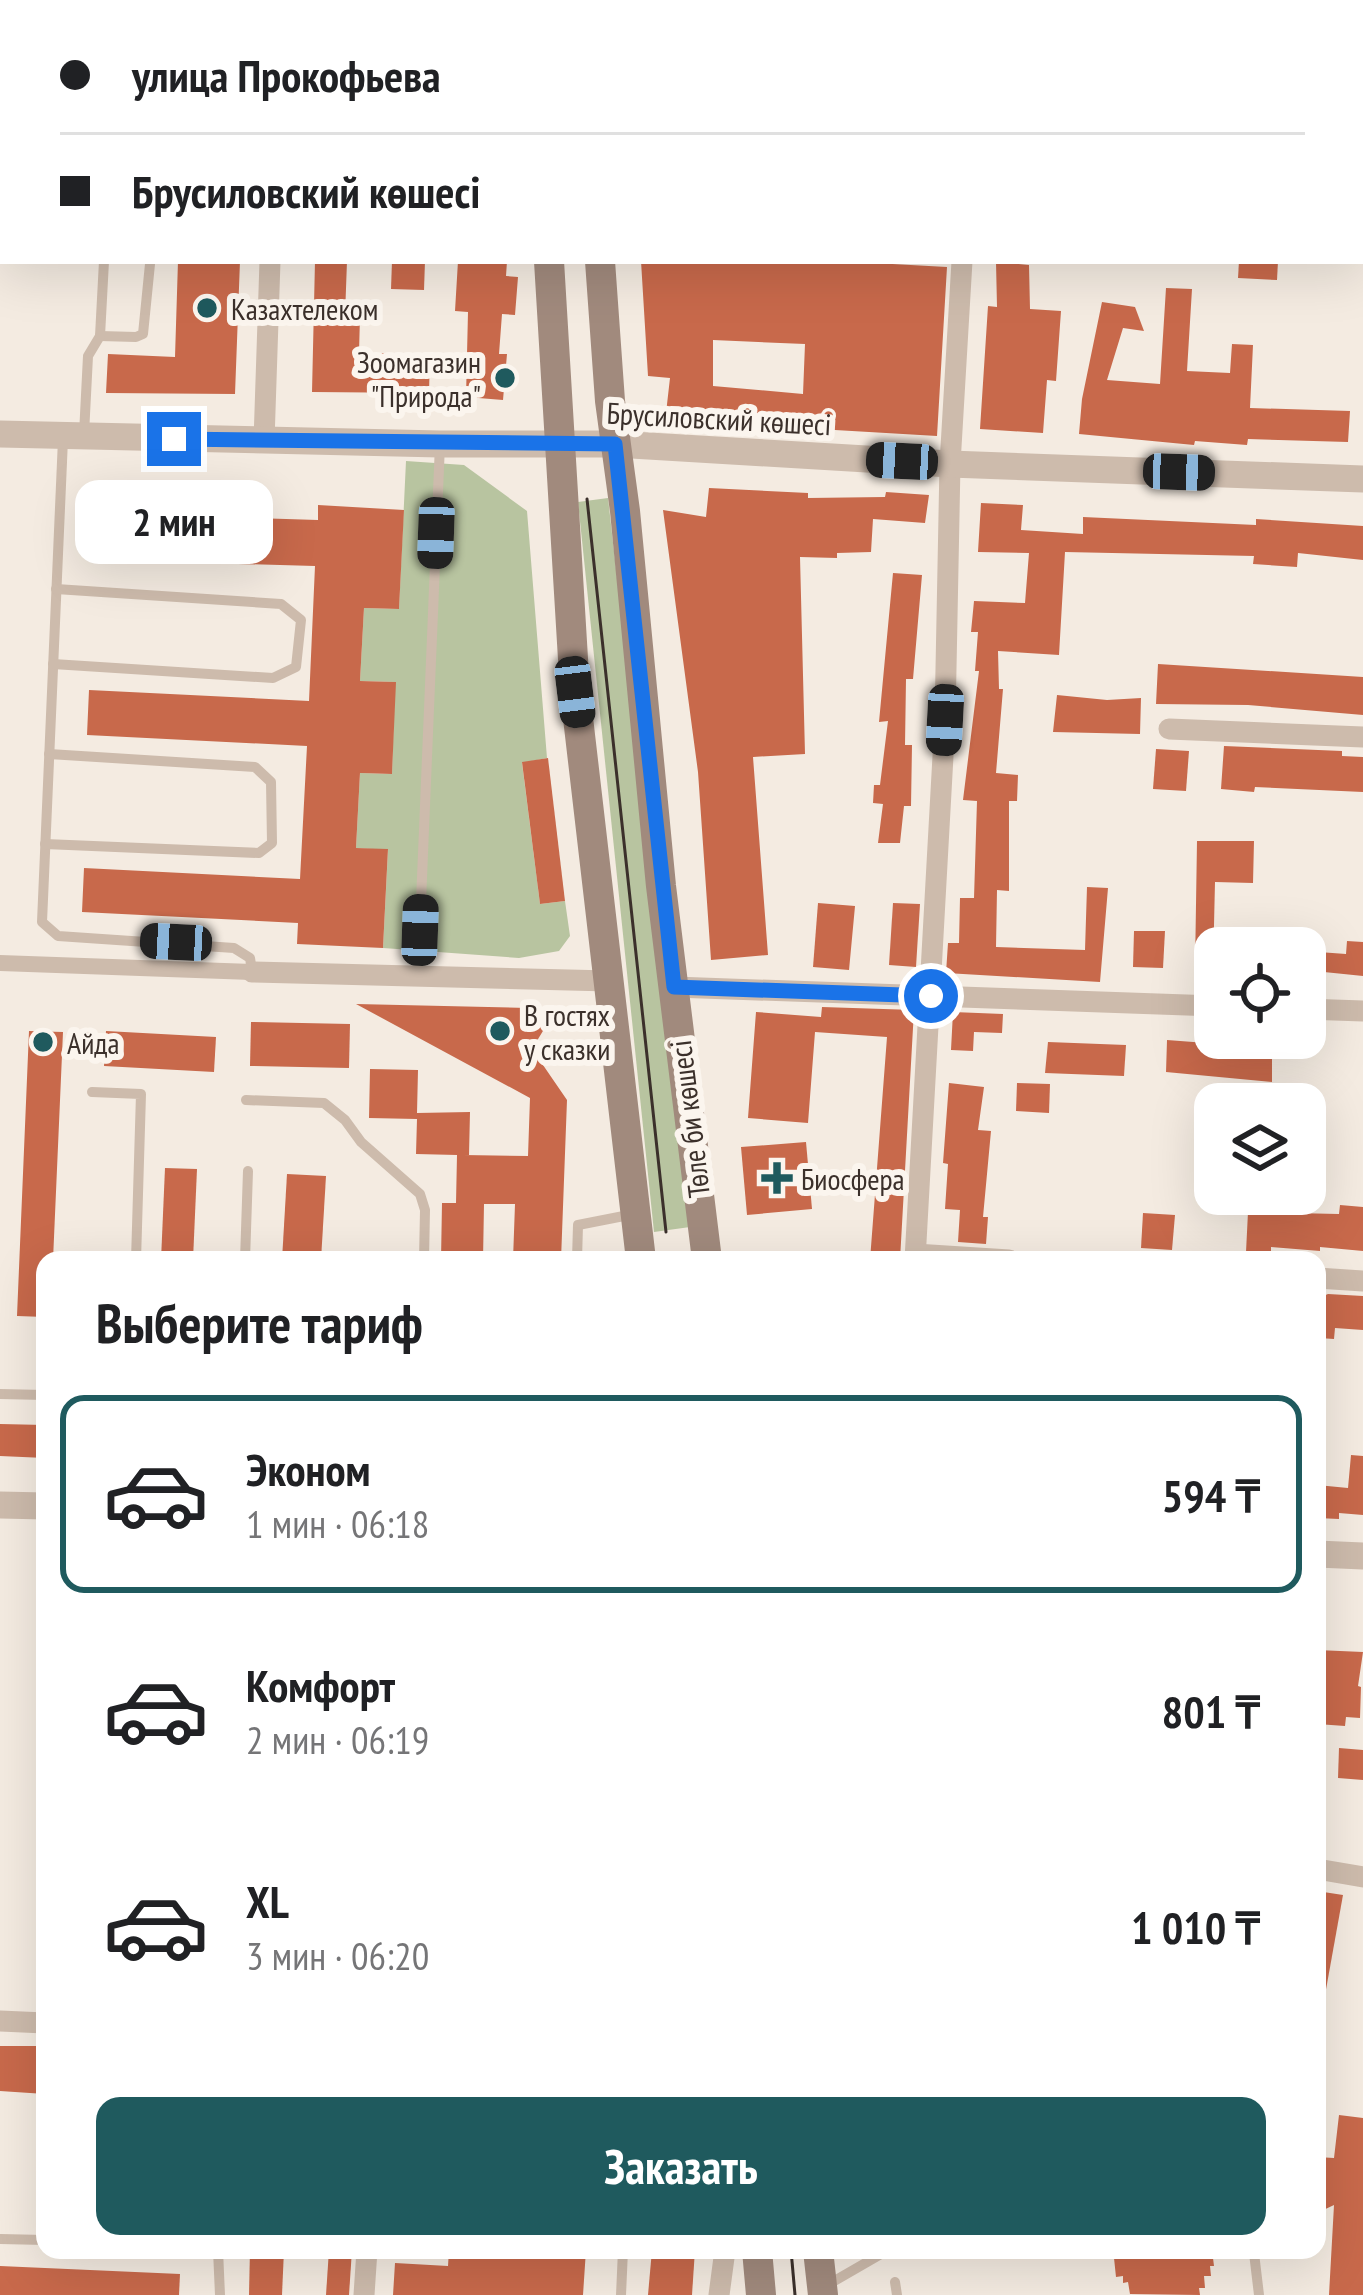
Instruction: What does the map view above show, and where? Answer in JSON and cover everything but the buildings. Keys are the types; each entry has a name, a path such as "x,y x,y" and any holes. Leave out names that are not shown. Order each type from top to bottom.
{"main road":[{"path":"549,264 575,692 643,1244"},
{"name":"Төле би көшесі","path":"600,264 699,1251"},
{"path":"758,2259 761,2295"},
{"path":"819,2259 823,2292"}],"street":[{"path":"264,441 270,264"},
{"path":"915,1251 945,720 950,464 962,264"},
{"name":"Брусиловский көшесі","path":"0,434 615,444 950,464 1363,479"},
{"path":"1169,729 1363,737"},
{"path":"0,963 609,980"},
{"path":"674,987 1194,1005"},
{"path":"1326,1010 1363,1011"},
{"path":"1326,1279 1363,1281"},
{"path":"0,1505 36,1506"},
{"path":"1326,1554 1363,1556"},
{"path":"1326,1871 1363,1877"},
{"path":"0,2021 36,2023"},
{"path":"364,2295 366,2259"},
{"path":"719,2295 723,2259"}],"lane":[{"path":"104,264 100,336 88,356 73,436 56,589 42,922 58,936 234,948 250,958 252,972"},
{"path":"100,336 136,338 143,334 150,264"},
{"path":"418,974 440,444"},
{"path":"53,664 273,678 296,668 301,620 281,604 56,589"},
{"path":"45,844 259,853 272,843 271,782 255,767 49,754"},
{"path":"92,1092 141,1094 136,1251"},
{"path":"247,1100 324,1103 345,1120 361,1142 420,1194 425,1210 424,1251"},
{"path":"245,1251 248,1171"},
{"path":"578,1251 578,1226 643,1244"},
{"path":"0,1394 36,1395"},
{"path":"0,2240 36,2240"},
{"path":"218,2259 220,2295"},
{"path":"621,2295 622,2259"},
{"path":"823,2292 874,2259"},
{"path":"1255,2259 1259,2295"}],"green space":[{"path":"406,461 464,465 527,511 547,758 522,763 540,904 565,901 570,936 559,951 519,958 383,948 388,850 356,848 360,773 392,774 395,682 360,681 364,608 399,609"},
{"path":"608,498 690,1227 654,1232 578,502"}],"tram line":[{"path":"587,499 666,1232"},
{"path":"792,2259 795,2295"}],"place":[{"name":"Казахтелеком","path":"207,308"},
{"name":"Зоомагазин \"Природа\"","path":"505,378"},
{"name":"В гостях у сказки","path":"500,1031"},
{"name":"Айда","path":"43,1042"},
{"name":"Биосфера","path":"777,1178"}],"route":[{"path":"174,439 615,444 674,987 931,996"}]}
